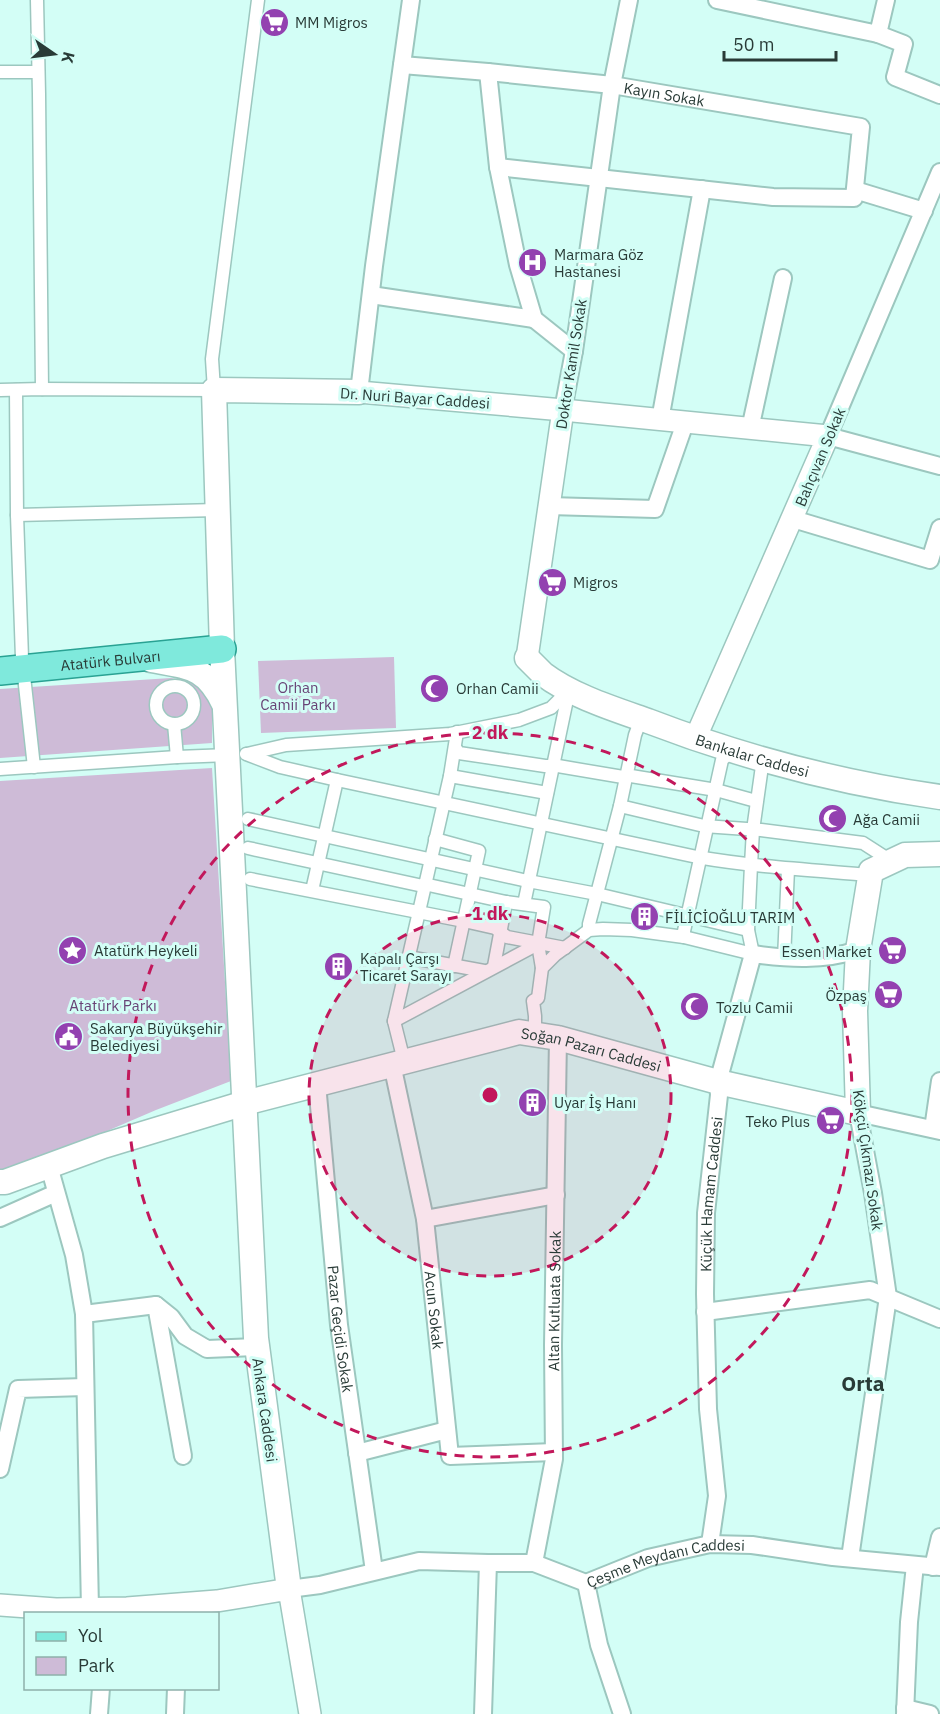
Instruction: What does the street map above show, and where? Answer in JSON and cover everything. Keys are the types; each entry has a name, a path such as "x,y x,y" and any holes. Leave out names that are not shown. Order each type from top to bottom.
{"main road":[{"name":"Dr. Nuri Bayar Caddesi","path":"214,390 360,393"},
{"name":"Ankara Caddesi","path":"214,390 225,707 237,754 245,1103 257,1347 289,1588"},
{"name":"Atatürk Bulvarı","path":"12,670 222,650"},
{"path":"142,658 188,667 208,679 225,707"},
{"name":"Bankalar Caddesi","path":"527,658 543,674 569,690 695,739 828,777 940,797"},
{"path":"864,874 904,855 940,854"},
{"name":"Kökçü Çıkmazı Sokak","path":"858,1113 855,1011 864,874"},
{"name":"Soğan Pazarı Caddesi","path":"0,1182 103,1146 245,1103 519,1032 546,1036 718,1082 858,1113"}],"street":[{"path":"37,0 42,389"},
{"path":"214,390 212,359 258,0"},
{"path":"360,393 411,0"},
{"name":"Doktor Kamil Sokak","path":"527,658 612,85 629,0"},
{"path":"717,0 878,34 904,44 895,77 940,95"},
{"path":"878,34 886,0"},
{"name":"Kayın Sokak","path":"402,65 612,85 861,127 854,194"},
{"path":"0,72 38,72"},
{"path":"488,72 498,167 518,265 534,319"},
{"path":"498,167 774,197 854,194 924,211"},
{"name":"Bahçıvan Sokak","path":"695,739 793,519 940,172"},
{"path":"660,420 702,189"},
{"path":"750,429 783,278"},
{"path":"371,295 534,319 574,351"},
{"name":"Dr. Nuri Bayar Caddesi","path":"0,390 214,390"},
{"path":"15,390 17,514 12,670 34,767"},
{"name":"Dr. Nuri Bayar Caddesi","path":"360,393 828,436"},
{"path":"549,506 655,509 685,423"},
{"path":"828,436 940,466"},
{"path":"17,514 217,510"},
{"path":"793,519 930,560 940,528"},
{"path":"0,769 237,754 286,745 409,738 457,732 519,720 551,708 569,690"},
{"path":"524,903 569,690"},
{"path":"589,930 635,735 641,719"},
{"path":"174,724 177,757"},
{"path":"398,1062 394,1021 456,749 457,732"},
{"path":"456,749 459,753 716,790 756,801"},
{"path":"684,937 722,760 731,751"},
{"path":"237,754 337,780 701,857 788,869 864,874"},
{"path":"753,954 748,930 751,865 756,801 763,759"},
{"path":"450,776 547,793"},
{"path":"313,886 337,780"},
{"path":"620,806 708,826 863,843 891,861"},
{"path":"248,819 597,894 748,930"},
{"path":"435,839 479,851 454,966"},
{"path":"248,848 506,902 544,907 538,944 542,968 538,998 533,1001 535,1016 546,1036"},
{"path":"784,959 788,869"},
{"path":"250,879 464,921 495,928 507,937 565,948"},
{"path":"489,969 506,902"},
{"path":"542,968 555,955 589,930 603,929 632,930 684,937 784,959 837,957 858,950"},
{"path":"394,1021 538,944"},
{"name":"Küçük Hamam Caddesi","path":"710,1545 717,1496 708,1409 705,1312 706,1213 718,1082 753,954"},
{"path":"408,957 454,966 489,969"},
{"name":"Altan Kutluata Sokak","path":"534,1563 554,1459 553,1345 556,1195 546,1036"},
{"name":"Acun Sokak","path":"398,1062 425,1219 450,1456 554,1452"},
{"path":"937,1130 940,1081"},
{"name":"Pazar Geçidi Sokak","path":"317,1084 339,1325 374,1571"},
{"name":"Soğan Pazarı Caddesi","path":"858,1113 937,1130"},
{"name":"Kökçü Çıkmazı Sokak","path":"850,1558 888,1297 873,1192 858,1113"},
{"path":"49,1166 74,1255 84,1314 85,1387 100,1610"},
{"path":"0,1218 56,1193"},
{"path":"425,1219 556,1195"},
{"path":"705,1312 870,1290 940,1319"},
{"path":"84,1314 156,1305 171,1317 185,1336 207,1349 257,1347"},
{"path":"156,1305 183,1456"},
{"path":"0,1469 18,1389 85,1387"},
{"path":"357,1453 447,1430"},
{"path":"936,1567 940,1537"},
{"name":"Çeşme Meydanı Caddesi","path":"289,1588 320,1585 419,1561 534,1563 586,1583 648,1558 710,1545 752,1545 936,1567"},
{"path":"483,1714 488,1563"},
{"path":"915,1565 909,1622 905,1711 930,1714"},
{"path":"586,1583 599,1645 622,1714"},
{"path":"0,1605 56,1609 170,1609 289,1588"},
{"name":"Ankara Caddesi","path":"289,1588 309,1714"},
{"path":"99,1714 101,1690"},
{"path":"175,1714 176,1690"}],"green space":[{"name":"Orhan Camii Parkı","path":"394,657 396,728 261,733 258,661"},
{"path":"171,678 199,684 212,695 212,743 0,758 0,689"},
{"name":"Atatürk Parkı","path":"212,768 231,1081 156,1110 0,1177 0,781"}],"place":[{"name":"MM Migros","path":"274,22"},
{"name":"Marmara Göz Hastanesi","path":"533,263"},
{"name":"Migros","path":"552,582"},
{"name":"Orhan Camii","path":"435,688"},
{"name":"Ağa Camii","path":"832,819"},
{"name":"FİLİCİOĞLU TARIM","path":"644,917"},
{"name":"Atatürk Heykeli","path":"73,950"},
{"name":"Essen Market","path":"893,951"},
{"name":"Kapalı Çarşı Ticaret Sarayı","path":"339,967"},
{"name":"Özpaş","path":"888,995"},
{"name":"Tozlu Camii","path":"695,1007"},
{"name":"Sakarya Büyükşehir Belediyesi","path":"69,1037"},
{"name":"Uyar İş Hanı","path":"533,1102"},
{"name":"Teko Plus","path":"831,1121"}],"district":[{"name":"Orta","path":"863,1383"}]}
